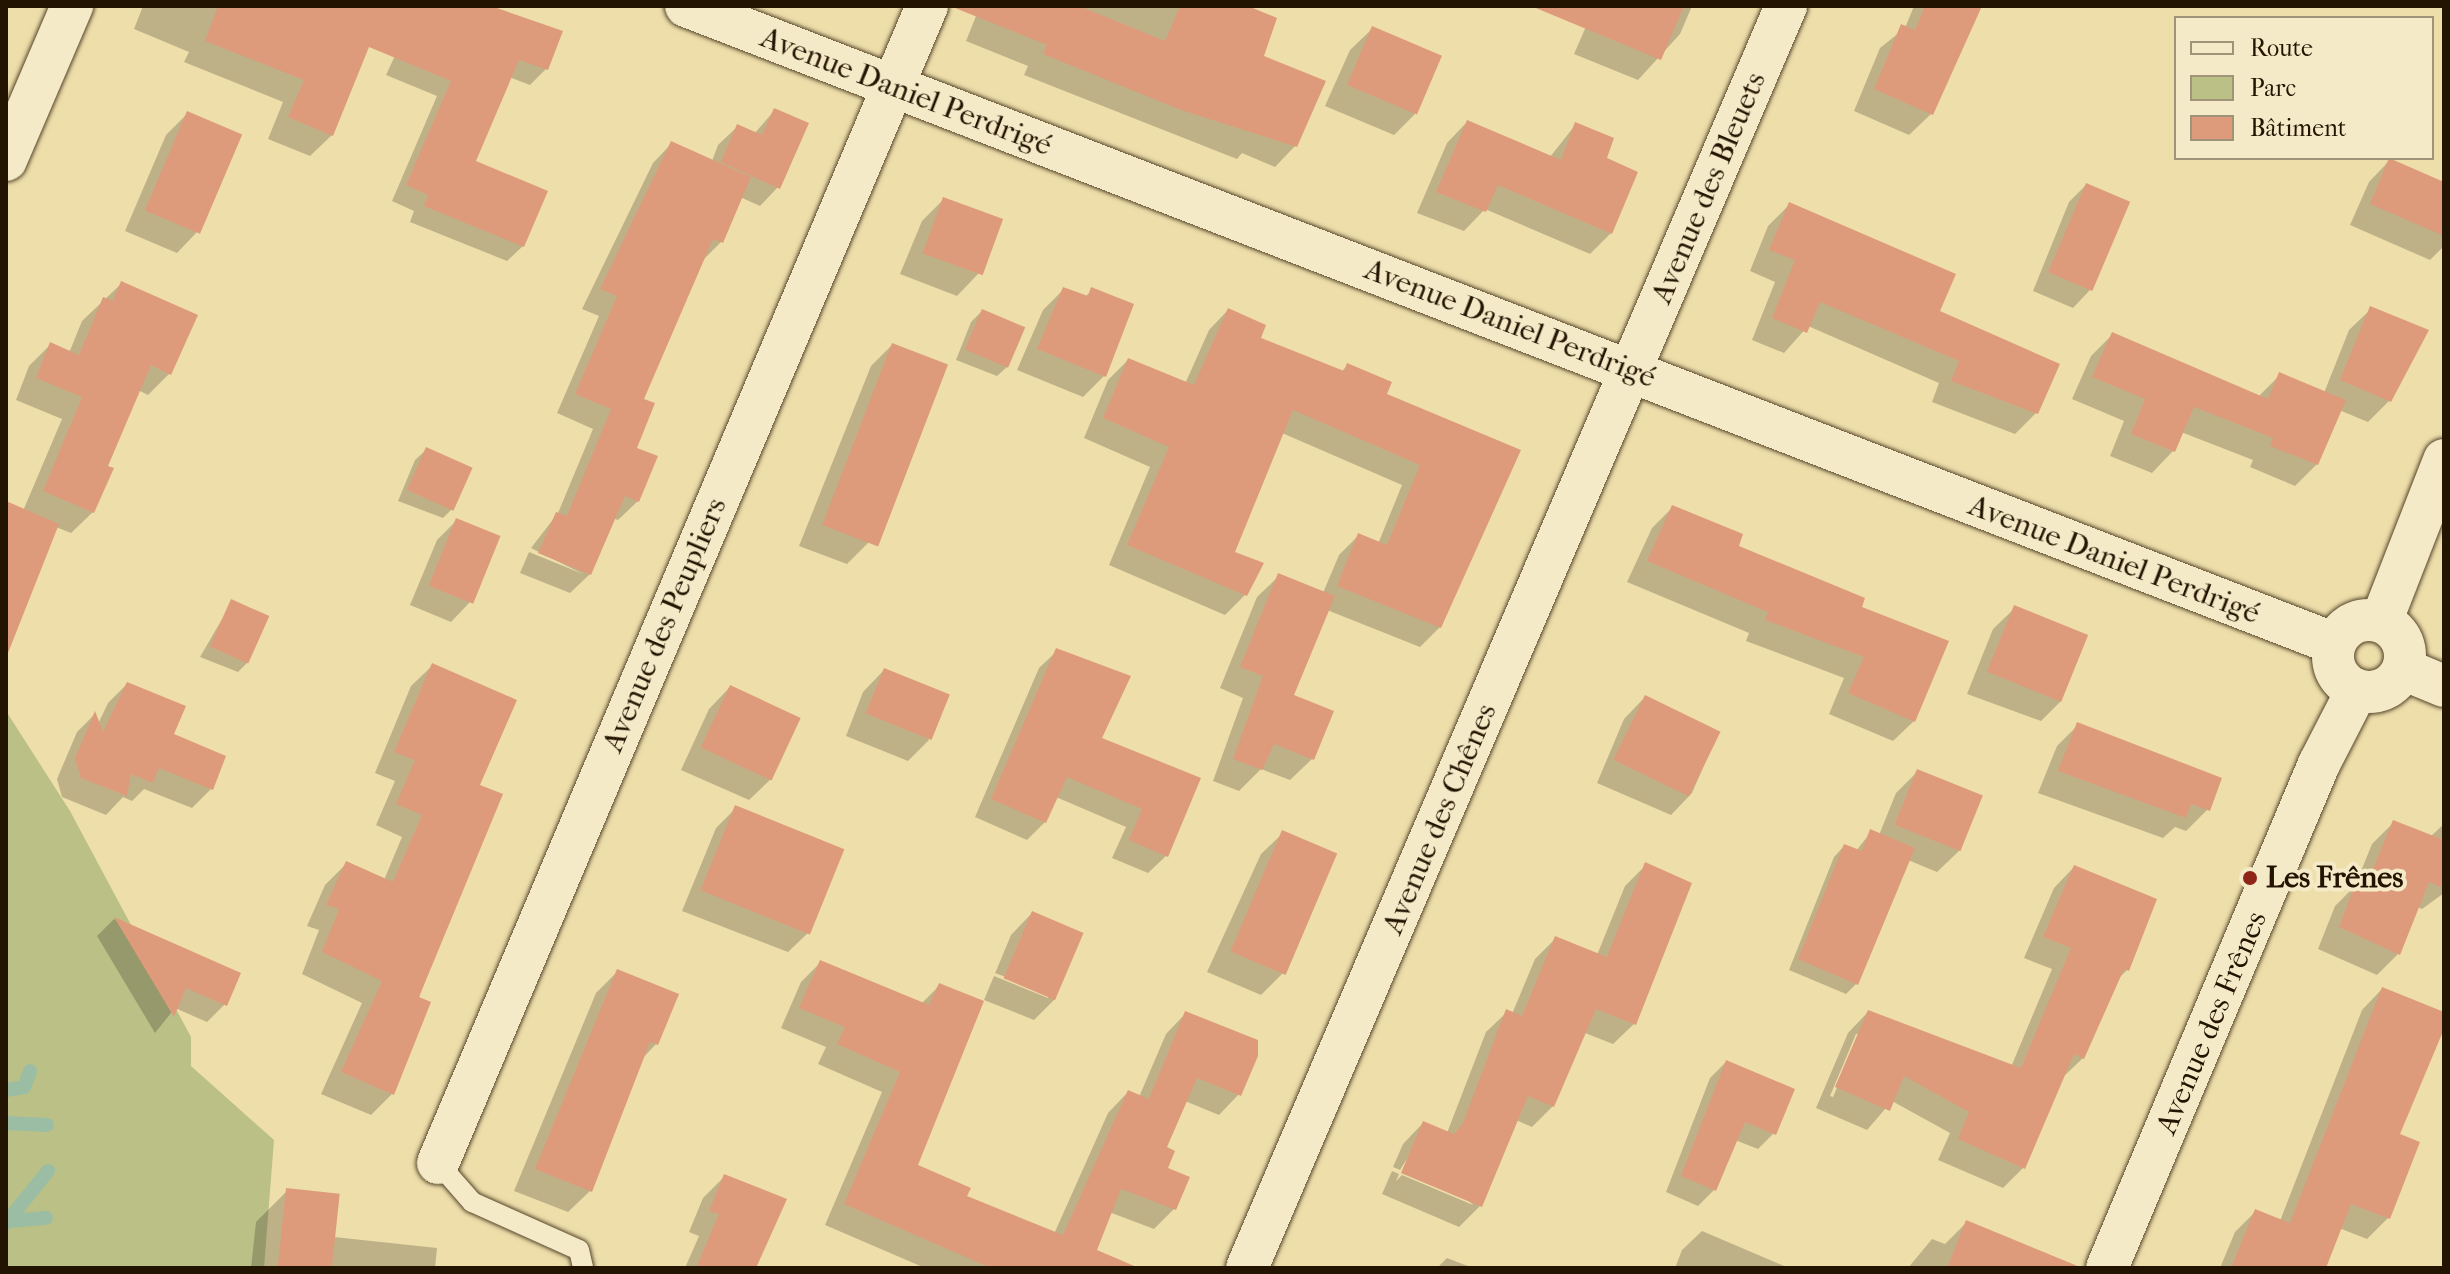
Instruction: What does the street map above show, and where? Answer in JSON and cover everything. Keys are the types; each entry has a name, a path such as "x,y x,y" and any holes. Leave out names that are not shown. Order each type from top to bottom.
{"street":[{"path":"6,160 72,6"},
{"name":"Avenue Daniel Perdrigé","path":"686,6 2335,644"},
{"name":"Avenue des Peupliers","path":"438,1163 927,6"},
{"name":"Avenue des Bleuets","path":"1632,370 1786,6"},
{"name":"Avenue des Chênes","path":"1247,1268 1632,370"},
{"path":"2381,622 2444,460"},
{"path":"2358,621 2381,622 2404,646 2403,669 2379,691 2357,690 2334,666 2335,644 2358,621"},
{"path":"2403,669 2444,686"},
{"name":"Avenue des Frênes","path":"2107,1268 2319,764 2357,690"}],"lane":[{"path":"438,1163 472,1202 579,1250 583,1268"}],"green space":[{"path":"6,711 70,811 191,1037 191,1066 274,1140 264,1268 6,1268"}],"building":[{"path":"218,6 491,6 563,31 548,70 519,60 476,161 548,191 524,247 424,206 428,195 406,185 451,81 369,47 333,136 288,117 304,80 205,41"},
{"path":"1079,6 1165,41 1180,6 1248,6 1277,18 1264,56 1326,81 1297,147 1181,110 1043,54 1047,45 955,8"},
{"path":"1531,6 1684,6 1661,60"},
{"path":"1925,6 1982,6 1933,115 1874,89 1901,24 1915,30"},
{"path":"1372,26 1442,56 1417,115 1347,85"},
{"path":"774,108 809,123 780,189 721,162 737,124 762,135"},
{"path":"187,111 242,134 200,234 145,210"},
{"path":"1467,120 1561,160 1575,122 1614,138 1607,158 1638,172 1612,234 1498,185 1486,212 1436,192"},
{"path":"671,141 751,177 723,243 713,239 644,399 655,403 637,448 658,456 639,502 625,496 591,575 538,553 556,512 567,516 611,409 575,394 617,296 600,289"},
{"path":"2388,160 2394,160 2444,182 2444,236 2370,204"},
{"path":"2086,183 2130,202 2092,291 2048,272"},
{"path":"943,197 1003,219 983,275 922,253"},
{"path":"1789,202 1956,274 1940,311 2060,364 2038,414 1951,381 1959,361 1820,302 1807,333 1772,318 1795,260 1769,250"},
{"path":"121,281 198,315 171,375 151,365 108,466 114,468 94,513 43,491 82,397 36,378 50,342 79,355 103,297 113,301"},
{"path":"1063,287 1088,296 1091,287 1134,304 1106,377 1037,349"},
{"path":"2370,306 2429,330 2391,402 2340,380"},
{"path":"1228,308 1266,325 1261,338 1344,371 1347,363 1392,382 1387,394 1521,450 1441,628 1337,586 1358,533 1387,545 1420,465 1293,410 1235,552 1264,563 1247,596 1127,545 1169,447 1103,418 1128,358 1194,385"},
{"path":"982,309 1025,327 1008,368 965,350"},
{"path":"2112,332 2268,399 2279,372 2346,400 2318,465 2270,446 2273,438 2194,407 2175,452 2131,434 2145,399 2092,377"},
{"path":"892,343 948,365 878,547 822,525"},
{"path":"426,447 473,468 453,511 407,490"},
{"path":"6,501 59,524 8,653 6,653"},
{"path":"1672,505 1743,534 1739,546 1865,598 1862,607 1949,641 1915,722 1848,693 1864,657 1765,620 1768,612 1647,561"},
{"path":"456,518 501,536 473,604 429,586"},
{"path":"1278,573 1335,596 1294,695 1334,711 1314,760 1274,744 1262,770 1233,759 1263,676 1240,667"},
{"path":"231,599 269,616 248,664 210,647"},
{"path":"2014,605 2088,635 2061,702 1987,672"},
{"path":"1056,648 1131,676 1102,738 1201,778 1168,857 1129,840 1142,809 1067,777 1046,823 991,799"},
{"path":"432,663 517,700 480,785 503,794 419,997 431,1002 394,1095 341,1072 382,981 322,952 339,909 326,905 346,861 393,882 422,815 396,804 415,760 394,752"},
{"path":"884,668 950,695 931,740 866,713"},
{"path":"127,682 186,706 174,734 226,756 213,790 159,768 153,783 131,774 127,796 81,778 75,758 95,711 103,732"},
{"path":"730,685 801,718 772,780 701,748"},
{"path":"1645,695 1720,732 1689,797 1613,760"},
{"path":"2077,722 2222,778 2210,811 2191,804 2186,818 2058,771"},
{"path":"1917,769 1983,796 1960,851 1895,825"},
{"path":"735,805 844,849 810,935 701,890"},
{"path":"2393,820 2444,840 2444,888 2429,882 2400,955 2339,927 2356,882 2366,886"},
{"path":"1870,829 1915,848 1858,985 1798,959 1844,844 1862,851"},
{"path":"1282,830 1337,853 1286,975 1230,952"},
{"path":"1645,862 1692,883 1636,1025 1596,1009 1554,1107 1528,1096 1482,1207 1401,1173 1423,1121 1454,1134 1463,1123 1506,1009 1522,1016 1555,936 1607,957"},
{"path":"2074,865 2157,899 2129,971 2124,969 2084,1059 2074,1054 2025,1169 1958,1139 1969,1112 1904,1076 1890,1111 1835,1087 1868,1010 2021,1068 2071,948 2043,937"},
{"path":"1032,911 1084,933 1055,1000 1003,978"},
{"path":"114,917 241,973 227,1006 186,988 174,1017"},
{"path":"820,960 929,1005 939,983 984,1001 918,1165 971,1188 967,1196 1063,1235 1128,1090 1149,1099 1185,1011 1258,1040 1258,1056 1241,1096 1197,1078 1167,1147 1175,1151 1168,1168 1190,1177 1176,1210 1121,1189 1097,1250 1139,1268 991,1268 844,1204 900,1072 837,1044 845,1027 799,1008"},
{"path":"617,969 679,994 658,1045 650,1042 592,1192 535,1169"},
{"path":"2382,987 2444,1012 2444,1029 2400,1134 2420,1142 2390,1219 2351,1204 2326,1268 2231,1268 2255,1209 2290,1223"},
{"path":"1726,1060 1795,1089 1776,1135 1745,1122 1716,1191 1681,1176"},
{"path":"724,1174 787,1199 756,1268 696,1268 719,1214 709,1211"},
{"path":"286,1188 340,1194 332,1268 278,1268"},
{"path":"1966,1220 2080,1267 2080,1268 1947,1268"}],"waterway":[{"path":"6,1090 24,1087 30,1071"},
{"path":"6,1123 47,1125"},
{"path":"6,1223 48,1171"},
{"path":"10,1221 46,1218"}],"place":[{"name":"Les Frênes","path":"2250,878"}]}
